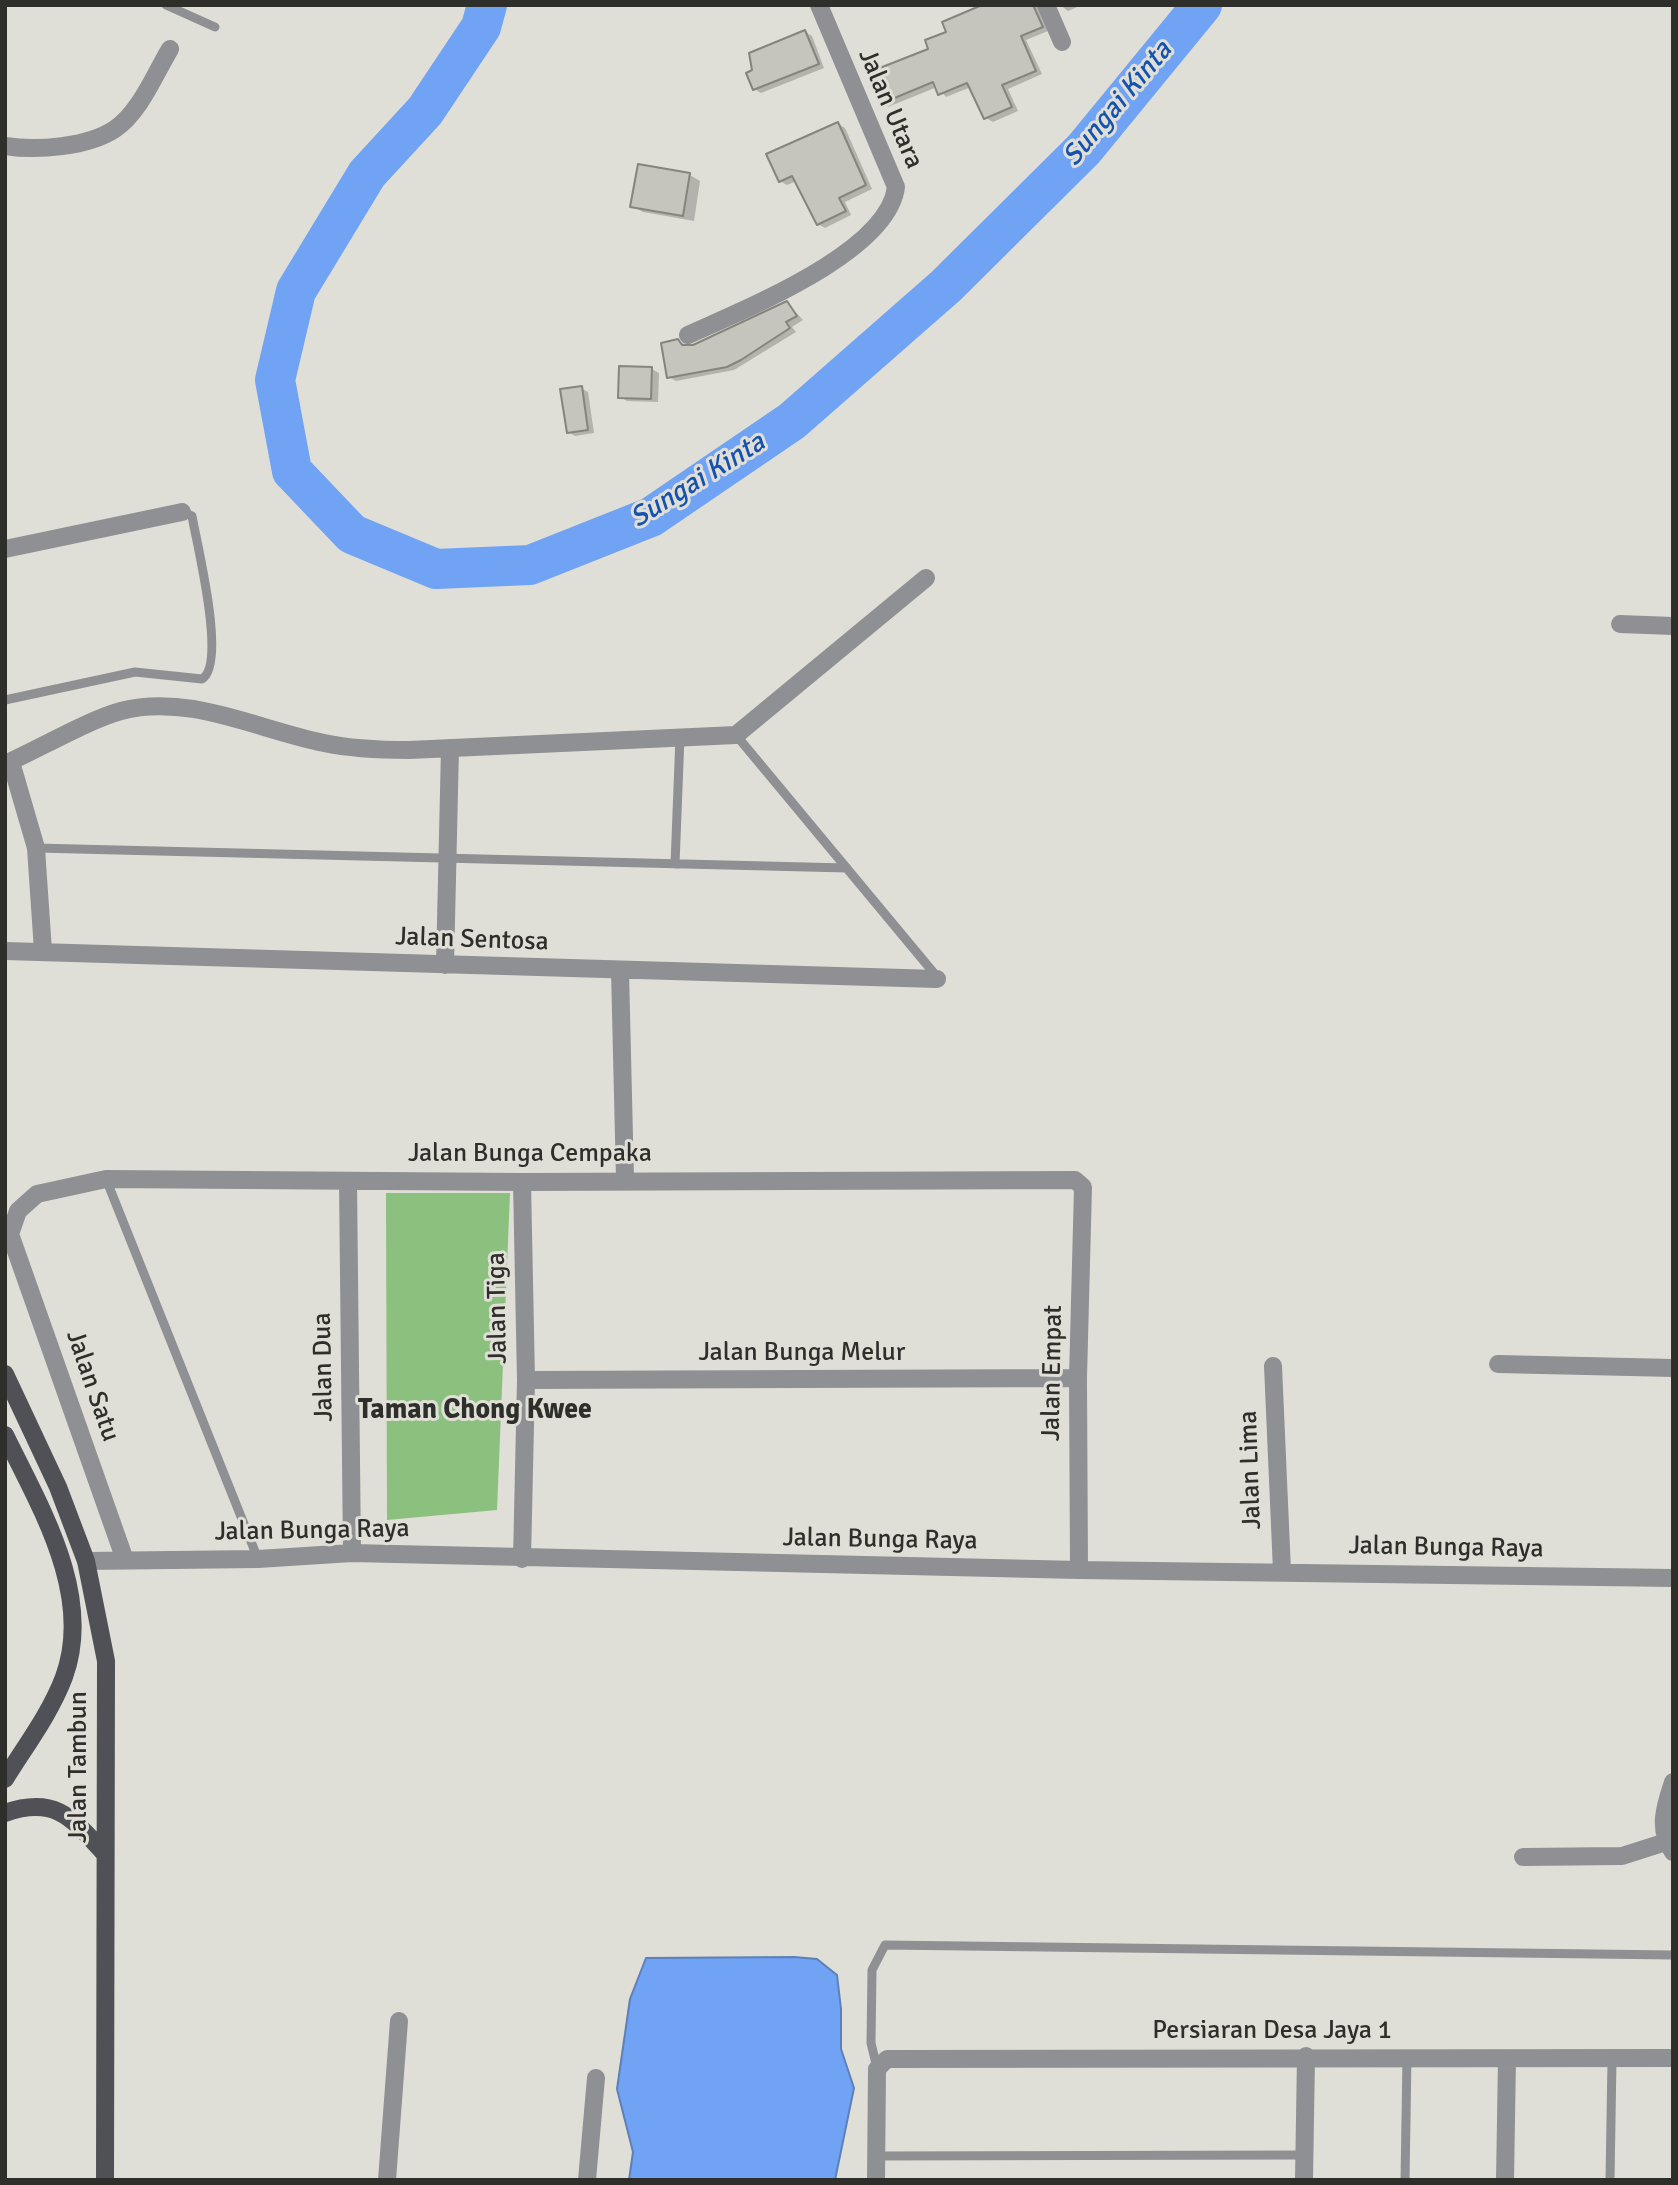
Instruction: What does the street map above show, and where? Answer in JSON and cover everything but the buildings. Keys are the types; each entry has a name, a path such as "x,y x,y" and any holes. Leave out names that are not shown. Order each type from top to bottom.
{"main road":[{"name":"Jalan Tambun","path":"5,1374 58,1487 86,1561 106,1661 105,2180"},
{"name":"Jalan Tambun","path":"5,1435 49,1525 70,1591 72,1636 65,1675 48,1713 5,1779"},
{"path":"5,1813 23,1807 50,1807 74,1820 105,1854"}],"street":[{"name":"Jalan Utara","path":"688,335 810,278 834,262 872,228 891,206 896,187 819,5"},
{"path":"1046,5 1062,42"},
{"path":"5,146 34,150 59,146 115,129 140,100 170,49"},
{"path":"5,549 182,512"},
{"path":"43,951 36,848 8,763 119,711 165,706 200,710 324,743 368,750 736,734 926,578"},
{"path":"1620,624 1673,625"},
{"path":"445,965 450,748"},
{"name":"Jalan Sentosa","path":"5,951 937,979"},
{"path":"620,971 625,1180"},
{"name":"Jalan Bunga Cempaka","path":"8,1235 18,1211 37,1194 106,1179 522,1182 1075,1180"},
{"name":"Jalan Empat","path":"1075,1180 1083,1187 1078,1378 1079,1570"},
{"name":"Jalan Dua","path":"348,1181 352,1553"},
{"name":"Jalan Tiga","path":"522,1182 526,1380 522,1559"},
{"name":"Jalan Satu","path":"8,1235 125,1560"},
{"path":"1498,1364 1673,1368"},
{"name":"Jalan Lima","path":"1273,1366 1282,1571"},
{"name":"Jalan Bunga Melur","path":"526,1380 1078,1378"},
{"name":"Jalan Bunga Raya","path":"86,1561 258,1559 352,1553 1079,1570 1673,1578"},
{"path":"1523,1857 1622,1856 1669,1847 1664,1811 1673,1782"},
{"path":"387,2180 399,2021"},
{"path":"1304,2180 1306,2056"},
{"name":"Persiaran Desa Jaya 1","path":"877,2069 887,2059 1306,2056 1612,2060 1673,2058"},
{"path":"1505,2180 1507,2059"},
{"path":"876,2180 877,2069"},
{"path":"587,2180 596,2078"}],"lane":[{"path":"166,5 215,27"},
{"path":"5,699 135,672 202,679 209,674 213,664 211,625 192,516 182,512"},
{"path":"736,734 936,972 937,979"},
{"path":"675,864 680,737"},
{"path":"36,848 847,868"},
{"path":"106,1179 258,1559"},
{"path":"877,2069 871,2043 872,1970 885,1945 1673,1955"},
{"path":"1405,2180 1407,2057"},
{"path":"1610,2180 1612,2060"},
{"path":"876,2156 1304,2155"}],"green space":[{"path":"386,1193 510,1193 497,1510 387,1520"}],"water":[{"path":"646,1958 817,1959 837,1975 841,2009 841,2049 854,2088 835,2180 629,2180 633,2152 617,2089 630,1999"}],"waterway":[{"name":"Sungai Kinta","path":"487,5 481,27 425,111 367,174 296,291 275,380 292,471 352,534 436,569 530,565 651,517 792,421 946,286 1084,149 1202,5"}],"district":[{"name":"Taman Chong Kwee","path":"475,1411"}]}
